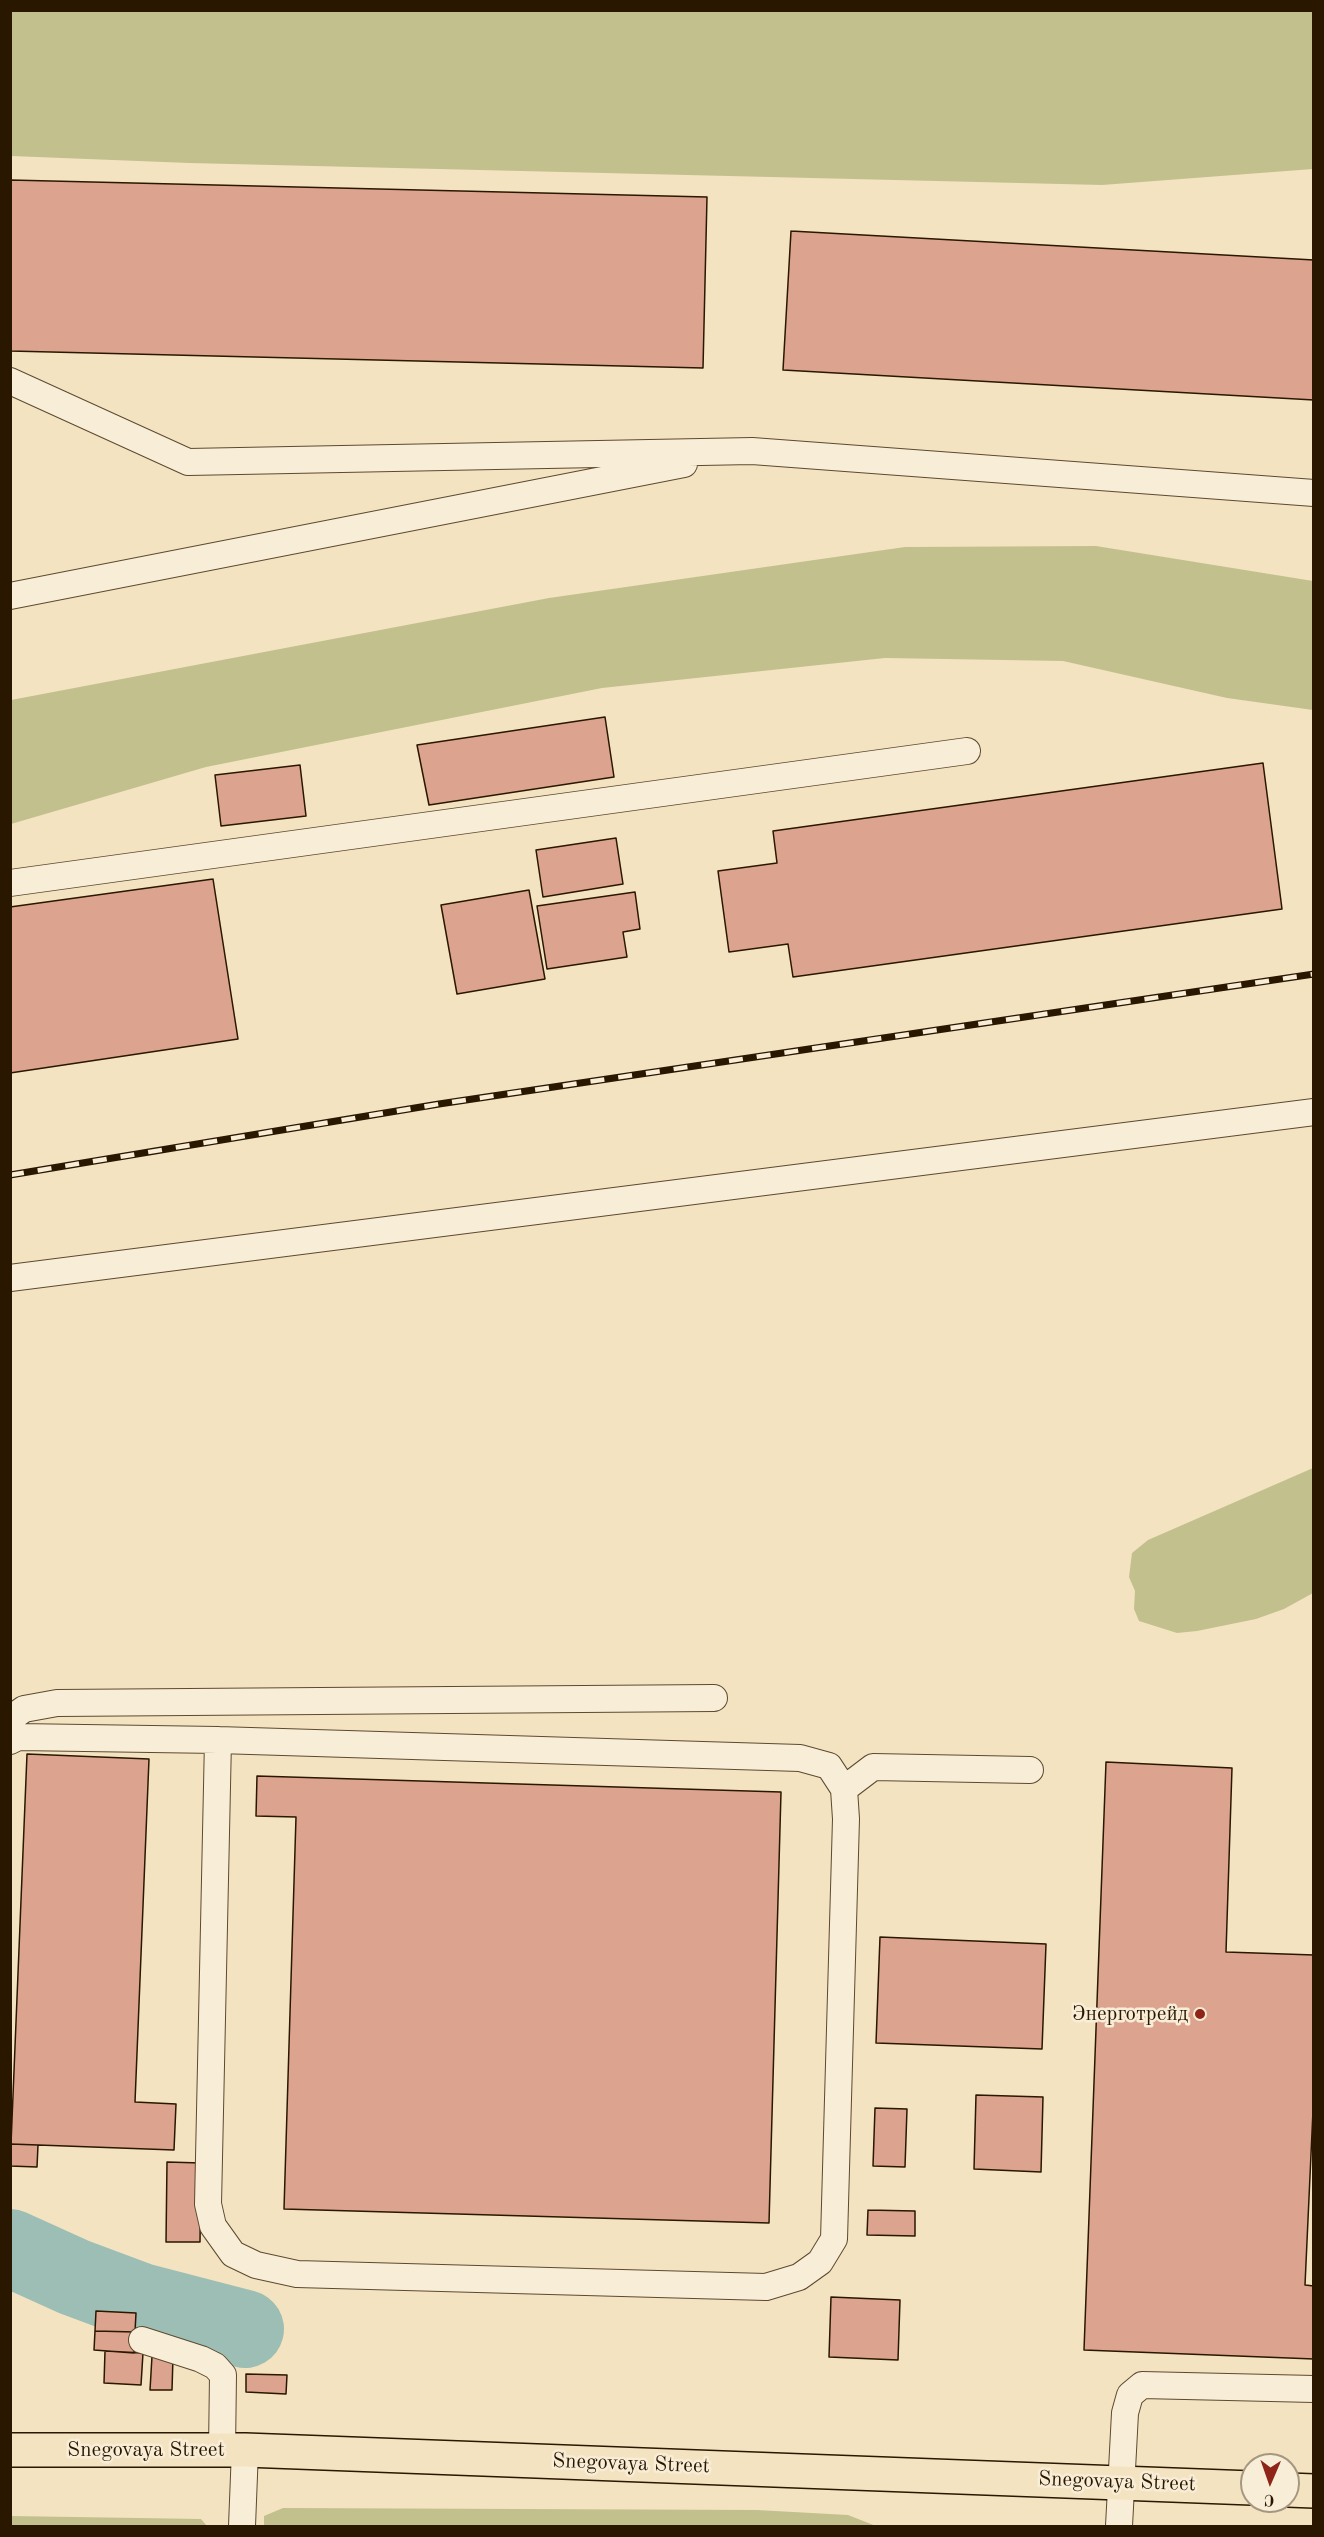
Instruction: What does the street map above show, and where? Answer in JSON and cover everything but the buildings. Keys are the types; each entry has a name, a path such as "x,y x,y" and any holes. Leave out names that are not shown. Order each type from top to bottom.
{"main road":[{"name":"Snegovaya Street","path":"10,2450 234,2450 1122,2481 1240,2487"}],"lane":[{"path":"10,381 188,462 752,451 1314,493"},
{"path":"10,597 752,451"},
{"path":"10,883 967,751"},
{"path":"10,1278 1314,1112"},
{"path":"10,1719 24,1709 57,1703 714,1698"},
{"path":"10,1741 18,1737 218,1740 800,1758 829,1766 844,1789 846,1819 834,2239 820,2262 799,2277 766,2287 297,2274 256,2265 232,2254 213,2226 208,2204 218,1740"},
{"path":"844,1789 873,1767 1030,1770"},
{"path":"142,2340 201,2359 215,2366 223,2375 242,2526"},
{"path":"1119,2526 1125,2413 1130,2395 1142,2385 1314,2389"}],"shaded area":[{"path":"11,10 1313,11 1313,169 1102,185 189,163 11,156"},
{"path":"1096,546 1313,581 1313,710 1227,698 1063,661 885,658 602,688 206,767 11,824 11,700 549,598 905,547"},
{"path":"1313,1468 1313,1593 1284,1609 1256,1619 1197,1631 1177,1633 1139,1621 1134,1609 1135,1591 1129,1577 1132,1553 1148,1540"},
{"path":"283,2508 757,2510 848,2515 876,2526 264,2526 264,2516"},
{"path":"11,2516 201,2519 207,2526 11,2526"}],"waterway":[{"path":"10,2248 74,2277 141,2302 245,2329"}],"railway":[{"path":"10,1175 439,1104 1314,974"}],"place":[{"name":"Энерготрейд","path":"1200,2014"}]}
